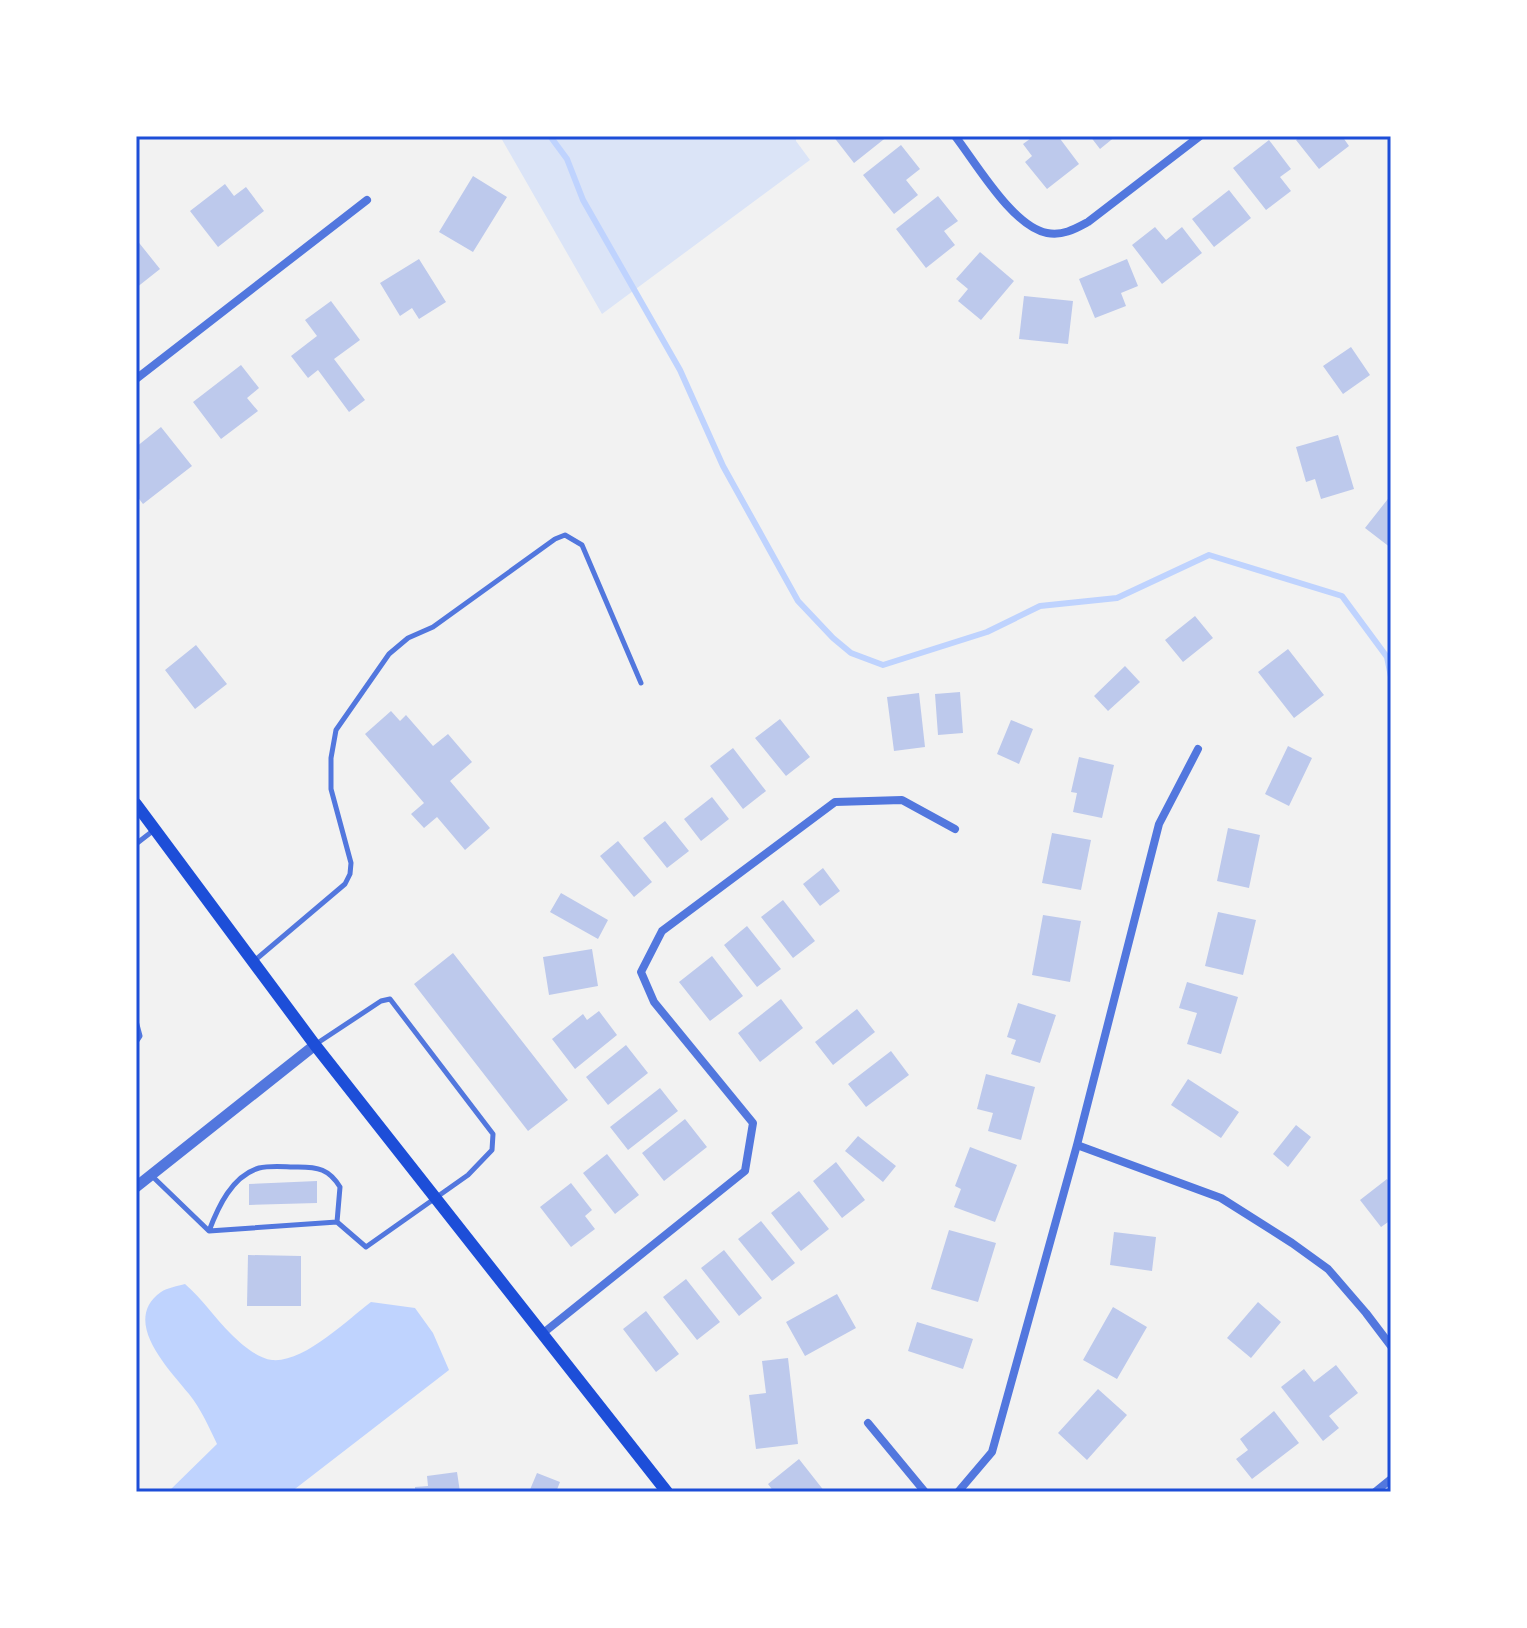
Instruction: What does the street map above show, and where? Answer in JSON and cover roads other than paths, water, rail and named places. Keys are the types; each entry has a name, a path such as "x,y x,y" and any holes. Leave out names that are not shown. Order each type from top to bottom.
{"main road":[{"path":"136,804 315,1045 667,1492"}],"street":[{"path":"955,136 1023,222 1046,233 1068,232 1088,222 1200,136"},
{"path":"136,379 367,200"},
{"path":"958,1492 992,1452 1077,1145 1159,824 1198,749"},
{"path":"542,1334 745,1171 753,1123 654,1002 641,972 662,931 835,802 902,800 955,829"},
{"path":"136,1187 315,1045"},
{"path":"1077,1145 1221,1198 1292,1243 1328,1269 1391,1346"},
{"path":"868,1423 925,1492"},
{"path":"1375,1492 1391,1479"}],"lane":[{"path":"253,962 345,884 350,874 351,863 331,789 331,758 336,730 389,654 408,638 433,627 555,539 565,535 582,545 641,683"},
{"path":"136,844 155,829"},
{"path":"151,1175 209,1231 337,1222 366,1247 436,1200 468,1175 492,1150 493,1134 390,999 370,1007 315,1045"},
{"path":"136,1021 140,1036 136,1042"},
{"path":"209,1231 225,1195 250,1172 262,1167 316,1167 326,1170 340,1187 337,1222"}],"water":[{"path":"185,1284 240,1342 255,1354 272,1360 298,1355 311,1348 371,1302 415,1308 433,1333 449,1370 291,1492 168,1492 217,1444 197,1406 152,1345 147,1331 145,1317 150,1304 161,1292"}],"waterway":[{"path":"550,136 567,159 583,200 680,370 723,466 798,601 851,653 883,665 987,632 1040,606 1117,598 1209,555 1342,596 1387,657 1391,677"}]}
